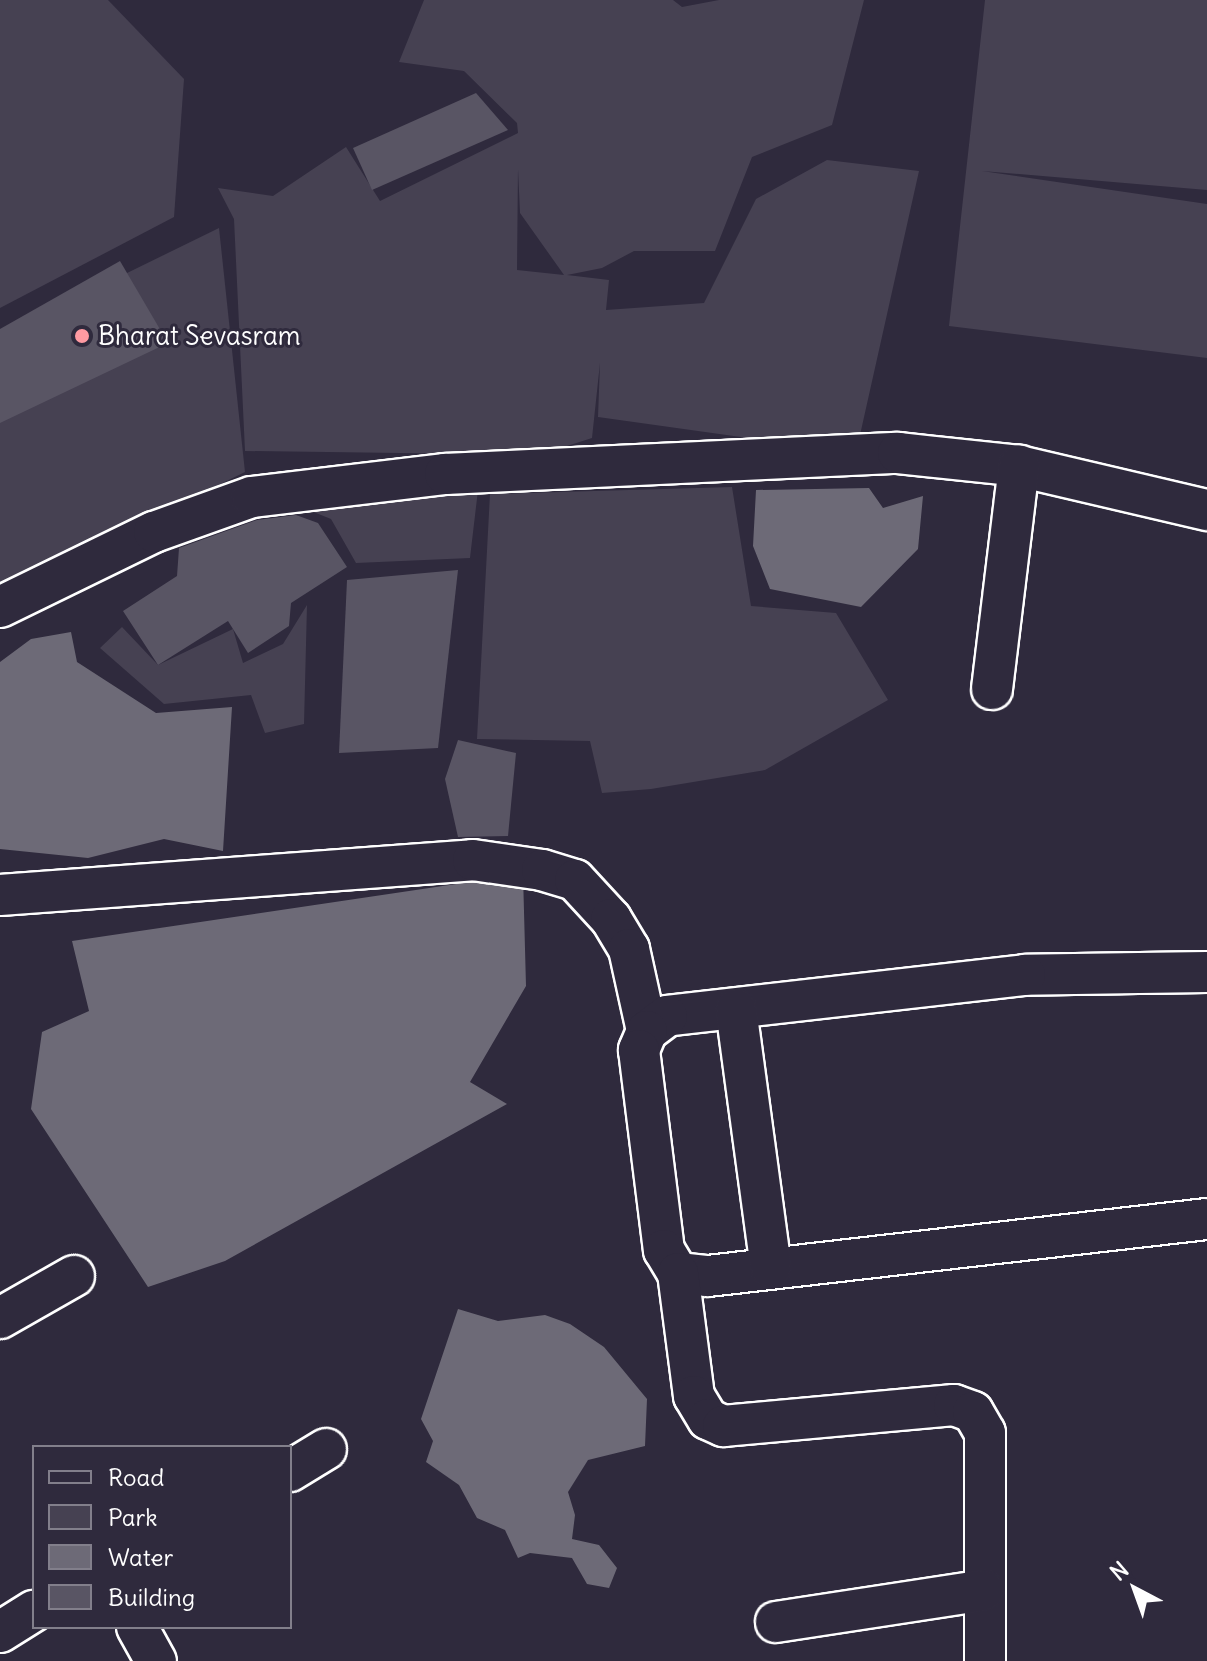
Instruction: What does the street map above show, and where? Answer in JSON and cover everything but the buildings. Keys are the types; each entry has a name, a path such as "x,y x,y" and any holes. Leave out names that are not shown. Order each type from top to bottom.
{"street":[{"path":"0,607 154,532 252,497 645,460 898,453 1019,466 1207,510"},
{"path":"992,689 1019,466"},
{"path":"0,895 473,860 542,870 575,880 611,919 629,949 647,1031"},
{"path":"985,1661 985,1433 973,1412 954,1405 723,1426 708,1419 694,1396 678,1273 664,1250 639,1050 647,1031 667,1016 1025,975 1207,972"},
{"path":"736,1009 771,1268"},
{"path":"678,1273 771,1268 1207,1219"},
{"path":"0,1318 74,1276"},
{"path":"292,1470 326,1449"},
{"path":"776,1622 984,1590"},
{"path":"0,1632 32,1612"},
{"path":"138,1629 156,1661"}],"green space":[{"path":"0,0 108,0 184,79 174,217 0,308"},
{"path":"424,0 673,0 682,7 719,0 864,0 832,125 752,157 715,251 634,251 602,268 567,275 609,280 606,310 704,303 756,199 827,160 919,171 856,453 598,417 600,363 592,438 539,455 245,451 234,219 218,188 273,196 346,147 380,201 518,133 517,123 464,71 399,62","holes":["518,169 520,213 564,275 517,270"]},
{"path":"985,0 1207,0 1207,190 982,171 1207,204 1207,358 949,326"},
{"path":"219,228 245,472 0,592 0,413 125,274"},
{"path":"732,487 751,606 836,613 888,700 765,770 651,789 602,793 590,741 477,739 490,494"},
{"path":"478,490 470,558 356,563 331,519 296,505"},
{"path":"307,605 304,724 265,733 251,695 164,704 100,648 122,627 158,665 233,629 243,663 283,644"}],"water":[{"path":"869,488 883,508 923,496 918,549 861,607 770,589 753,546 756,490"},
{"path":"71,632 77,662 156,713 232,707 223,851 164,839 88,858 0,849 0,662 31,639"},
{"path":"523,874 526,986 470,1082 507,1104 225,1261 148,1287 31,1109 42,1032 89,1011 72,941"},
{"path":"458,1309 498,1321 545,1315 570,1324 604,1347 647,1399 645,1446 588,1460 568,1492 575,1515 572,1539 599,1545 617,1568 609,1588 587,1584 572,1558 530,1553 518,1558 505,1530 477,1518 459,1485 426,1462 433,1441 421,1419"}],"place":[{"name":"Bharat Sevasram","path":"82,336"}]}
